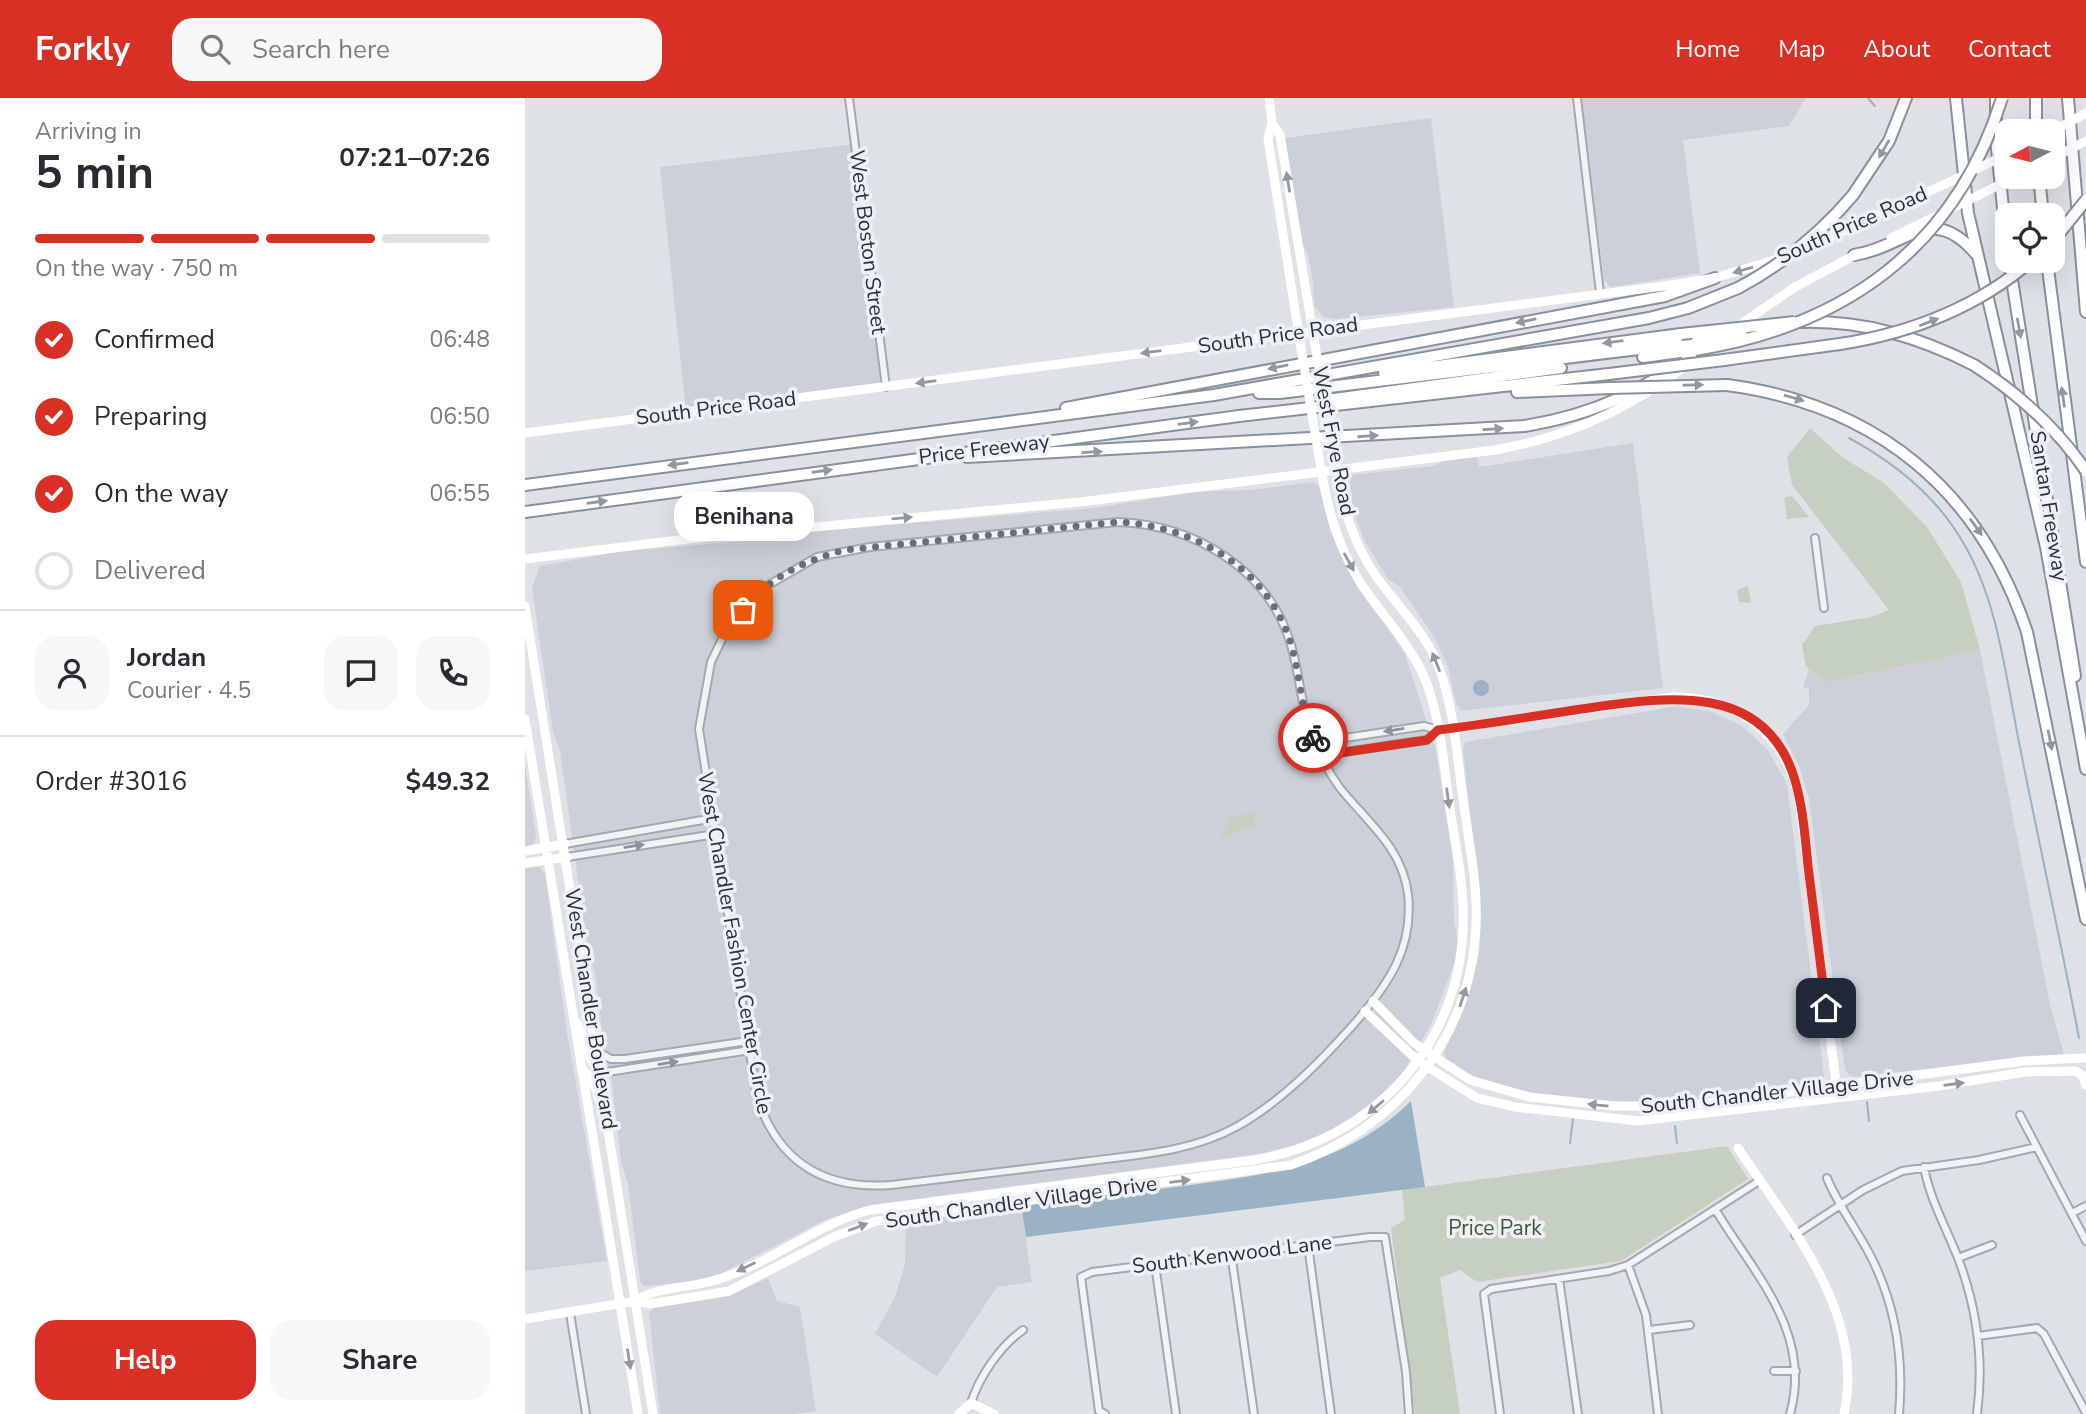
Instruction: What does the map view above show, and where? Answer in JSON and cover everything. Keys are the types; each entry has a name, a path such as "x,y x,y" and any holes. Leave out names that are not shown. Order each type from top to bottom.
{"highway":[{"path":"1235,392 1649,318 1698,305 1738,288 1790,256 1822,229 1853,195 1889,141 1906,98"},
{"path":"1956,98 1966,200 2046,547 2086,769"},
{"path":"1995,98 2003,203"},
{"path":"1239,416 1273,407 1695,346 1742,335 1801,316 1875,273 1909,243 1954,188 1976,147 1995,98"},
{"path":"1235,392 1280,393 1747,341 1798,325 1843,302 1883,275 1921,239 1954,199 1980,154 2002,98"},
{"path":"2036,98 2036,119"},
{"path":"2068,98 2086,312"},
{"path":"2065,226 2086,200"},
{"path":"1854,255 1874,252 1919,231 1941,228 1955,232 1977,255"},
{"name":"Santan Freeway","path":"2011,273 2050,504 2086,751"},
{"path":"1444,394 1724,360 1892,334 1949,314 1996,288 2015,273"},
{"name":"Santan Freeway","path":"2049,273 2086,562"},
{"path":"959,427 1665,296 1715,278"},
{"path":"1235,392 1286,388 1681,334 1800,321 1832,321 1877,328 1923,342 1974,365 2013,391 2039,414 2086,471"},
{"path":"922,457 1046,454 1524,426 1579,415 1627,398 1719,340"},
{"path":"1444,394 1727,386 1805,402 1841,415 1895,446 1944,488 1987,543 2012,590 2027,632 2086,919"},
{"name":"Price Freeway","path":"525,485 1235,392"},
{"name":"Price Freeway","path":"527,511 1239,416 1444,394"}],"street":[{"name":"West Boston Street","path":"849,98 886,387"},
{"name":"West Frye Road","path":"1269,98 1272,123 1268,139 1330,518 1343,552 1361,584 1415,655 1427,684 1438,730 1461,885 1463,932 1453,993 1421,1056"},
{"path":"1577,98 1600,293"},
{"path":"2065,124 2086,113"},
{"name":"West Frye Road","path":"1272,123 1280,135 1336,467 1348,520 1366,560 1425,640 1448,696 1474,880 1476,927 1462,1000 1431,1063"},
{"path":"2065,152 2086,141"},
{"name":"South Price Road","path":"525,433 1715,278 1820,243 1995,160"},
{"name":"South Price Road","path":"525,559 761,531 1080,502 1322,474 1336,467 1495,450 1559,435 1649,393 1786,292 1854,255 1995,187"},
{"path":"1286,245 1298,243"},
{"name":"West Chandler Fashion Center Circle","path":"1118,522 1160,527 1194,538 1218,551 1245,572 1276,606 1291,646 1307,718 1318,749 1340,788 1384,836 1402,869 1408,892 1408,932 1397,968 1373,1001 1337,1043 1280,1096 1219,1135 1161,1152 874,1186 849,1185 824,1177 786,1151 767,1125 757,1097 699,729 711,662 726,631 762,590 788,572 817,557 870,547 1118,522"},
{"path":"1815,538 1824,608"},
{"name":"West Chandler Boulevard","path":"525,606 598,1052 653,1414"},
{"path":"1438,730 1427,740 1332,754 1318,749 1325,741 1424,726 1438,730 1680,697 1711,701 1734,710 1766,732 1789,763 1802,809 1838,1098"},
{"name":"West Chandler Boulevard","path":"525,719 638,1414"},
{"path":"525,851 713,818"},
{"path":"525,863 716,834"},
{"name":"South Chandler Village Drive","path":"1373,1001 1421,1056"},
{"name":"South Chandler Village Drive","path":"1365,1011 1477,1098 1494,1104 1638,1121 2038,1071 2075,1071 2085,1077"},
{"path":"575,1021 584,1032 589,1062 601,1073 750,1050"},
{"path":"598,1052 611,1059 625,1059 748,1041"},
{"name":"South Chandler Village Drive","path":"636,1301 648,1293 714,1281 830,1224 870,1210 1254,1160 1299,1150 1336,1134 1369,1113 1399,1085 1421,1056"},
{"name":"South Chandler Village Drive","path":"1431,1063 1505,1092 1625,1107 1684,1106 2024,1061 2086,1058"},
{"name":"South Chandler Village Drive","path":"636,1301 650,1304 722,1293 746,1284 848,1231 877,1221 1291,1165 1342,1144 1369,1126 1395,1105 1431,1063"},
{"path":"582,1069 594,1081 599,1104 608,1120"},
{"path":"2020,1115 2086,1241"},
{"path":"1795,1235 1884,1178 1924,1167 1979,1160 2037,1147"},
{"path":"1738,1148 1795,1235 1833,1300 1843,1331 1847,1361 1844,1414"},
{"path":"1924,1167 1929,1193 1958,1258 1978,1336 1977,1414"},
{"path":"1827,1178 1839,1207 1868,1251 1892,1311 1902,1380 1899,1414"},
{"path":"1500,1414 1484,1294 1491,1289 1628,1265 1759,1181"},
{"path":"2072,1213 2086,1206"},
{"path":"1715,1209 1779,1308 1793,1347 1796,1371 1790,1414"},
{"name":"South Kenwood Lane","path":"1105,1414 1099,1411 1081,1277 1092,1272 1231,1253 1385,1237 1406,1372 1409,1414"},
{"path":"1308,1245 1329,1383 1331,1414"},
{"path":"1958,1258 1992,1245"},
{"path":"1231,1253 1254,1414"},
{"path":"1155,1264 1176,1414"},
{"path":"1628,1265 1643,1301 1649,1330 1658,1414"},
{"path":"1559,1279 1578,1414"},
{"path":"714,1281 722,1293"},
{"path":"525,1319 636,1301"},
{"path":"570,1313 586,1414"},
{"path":"1649,1330 1689,1325"},
{"path":"1978,1336 2037,1328 2086,1413"},
{"path":"958,1414 971,1403 976,1387 1009,1340 1023,1331"},
{"path":"1774,1371 1796,1371"},
{"path":"971,1403 994,1414"}],"shaded area":[{"path":"1581,98 1806,98 1789,126 1683,140 1700,273 1611,287 1604,280"},
{"path":"1431,118 1454,307 1336,319 1324,317 1314,306 1313,282 1308,255 1302,242 1285,138"},
{"path":"855,144 886,387 686,411 660,167"},
{"path":"1633,443 1663,688 1461,711 1456,704 1448,666 1433,635 1400,587 1388,579 1364,540 1352,507 1350,475 1434,466 1443,461 1477,456 1479,467"},
{"path":"1312,482 1320,487 1330,530 1347,567 1405,654 1436,751 1447,821 1453,862 1454,922 1458,941 1455,962 1431,1024 1401,1076 1371,1105 1338,1127 1305,1143 1259,1154 870,1205 825,1220 720,1274 686,1283 643,1286 640,1281 628,1183 621,1163 595,972 588,952 560,750 553,732 532,588 540,566 624,551 745,541 805,532 1094,508 1194,492 1250,490"},
{"path":"1980,650 2051,1009 2064,1054 1852,1077 1846,1072 1844,1064 1809,798 1799,766 1783,734 1809,705 1809,689 1803,687 1809,668 1826,682"},
{"path":"1677,706 1710,711 1742,726 1768,750 1787,784 1824,1076 1822,1083 1652,1105 1533,1093 1484,1081 1461,1069 1446,1059 1444,1053 1470,990 1479,954 1481,923 1463,749 1465,742"},
{"path":"525,766 536,835 535,843 525,847"},
{"path":"539,867 545,874 567,1033 607,1261 525,1271 525,869"},
{"path":"1021,1206 1032,1282 997,1287 937,1377 875,1334 895,1297 905,1264 906,1220"},
{"path":"768,1278 777,1301 800,1307 816,1411 795,1414 660,1414 649,1312 654,1308 729,1296"}],"green space":[{"path":"1810,428 1842,457 1884,483 1927,527 1961,582 1980,650 1826,682 1806,666 1802,645 1815,626 1872,617 1889,610 1792,485 1787,457"},
{"path":"1792,496 1809,517 1787,519 1784,497"},
{"path":"1748,586 1751,603 1739,602 1737,590"},
{"path":"1260,812 1255,817 1254,825 1221,838 1231,817"},
{"name":"Price Park","path":"1727,1146 1748,1179 1621,1261 1477,1282 1460,1270 1440,1278 1460,1414 1415,1414 1391,1228 1405,1220 1402,1190"}],"water":[{"path":"1481,680 1487,682 1487,694 1481,696 1475,694 1473,688 1475,682"},
{"path":"1411,1101 1425,1187 1026,1237 1021,1206 1208,1183 1301,1164 1358,1141"}],"waterway":[{"path":"1868,98 1875,106"},
{"path":"1849,438 1899,470 1942,512 1964,544 1986,592 2000,643 2079,1038"},
{"path":"1867,1102 1869,1121"},
{"path":"1570,1143 1573,1119"},
{"path":"1675,1126 1677,1143"}],"way so far":[{"path":"743,610 765,587 788,572 817,557 845,550 1118,522 1160,527 1194,538 1218,551 1245,572 1276,606 1291,646 1313,738"}],"place":[{"name":"Benihana","path":"743,610"}],"route":[{"path":"1313,738 1318,749 1332,754 1427,740 1438,730 1672,697 1711,701 1746,716 1766,732 1794,775 1802,809 1826,1008"}]}
